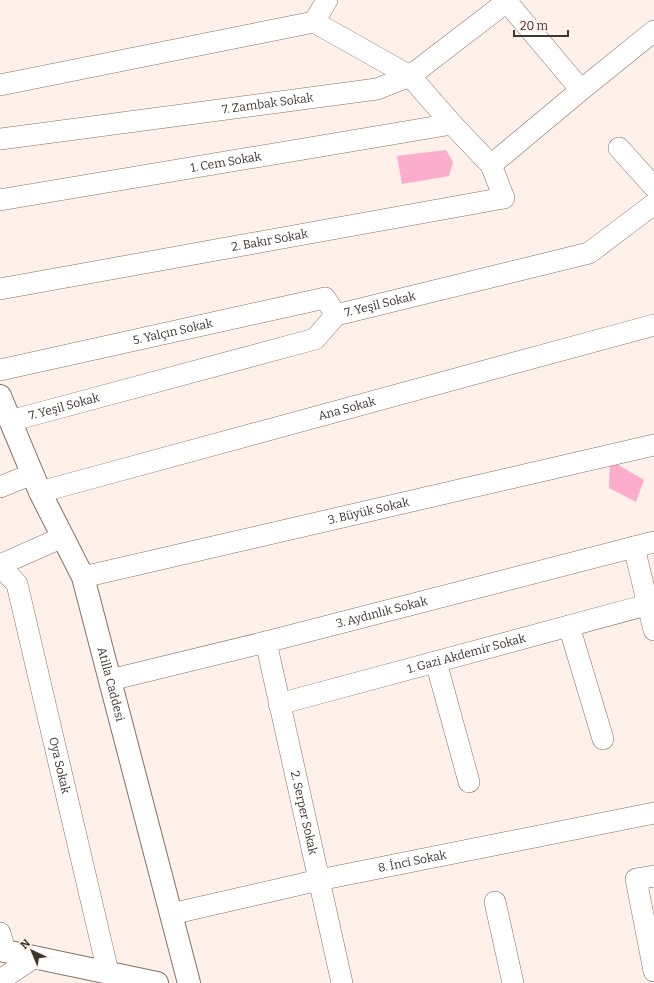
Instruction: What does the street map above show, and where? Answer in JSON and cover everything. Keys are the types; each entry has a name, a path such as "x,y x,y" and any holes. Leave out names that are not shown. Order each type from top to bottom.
{"street":[{"path":"314,22 326,0"},
{"path":"508,1 581,90"},
{"name":"7. Zambak Sokak","path":"0,139 377,89 410,76 508,1"},
{"path":"0,84 314,22 410,76 452,124 491,165 581,90 654,32"},
{"name":"1. Cem Sokak","path":"0,200 452,124"},
{"path":"619,148 654,187"},
{"name":"2. Bakır Sokak","path":"0,289 504,198 491,165"},
{"name":"7. Yeşil Sokak","path":"10,421 315,338 336,315 589,253 654,204"},
{"name":"5. Yalçın Sokak","path":"0,370 325,298 336,315"},
{"name":"Ana Sokak","path":"0,487 36,483 654,325"},
{"name":"Atilla Caddesi","path":"0,399 36,483 83,577 189,983"},
{"name":"3. Büyük Sokak","path":"83,577 654,445"},
{"path":"0,565 63,537"},
{"name":"3. Aydınlık Sokak","path":"110,680 266,642 654,542"},
{"path":"634,547 651,604 654,630"},
{"name":"Oya Sokak","path":"0,565 17,584 108,972"},
{"name":"1. Gazi Akdemir Sokak","path":"280,704 651,604"},
{"path":"569,626 603,739"},
{"name":"2. Serper Sokak","path":"266,642 342,983"},
{"path":"436,662 469,782"},
{"name":"8. İnci Sokak","path":"171,914 319,880 654,813"},
{"path":"654,876 636,879 654,971"},
{"path":"495,902 513,983"},
{"path":"2,944 35,957 108,972 143,982"},
{"path":"0,980 35,957"}],"building":[{"path":"446,150 453,162 449,176 402,184 397,156"},
{"path":"610,460 644,480 636,502 609,488"}]}
